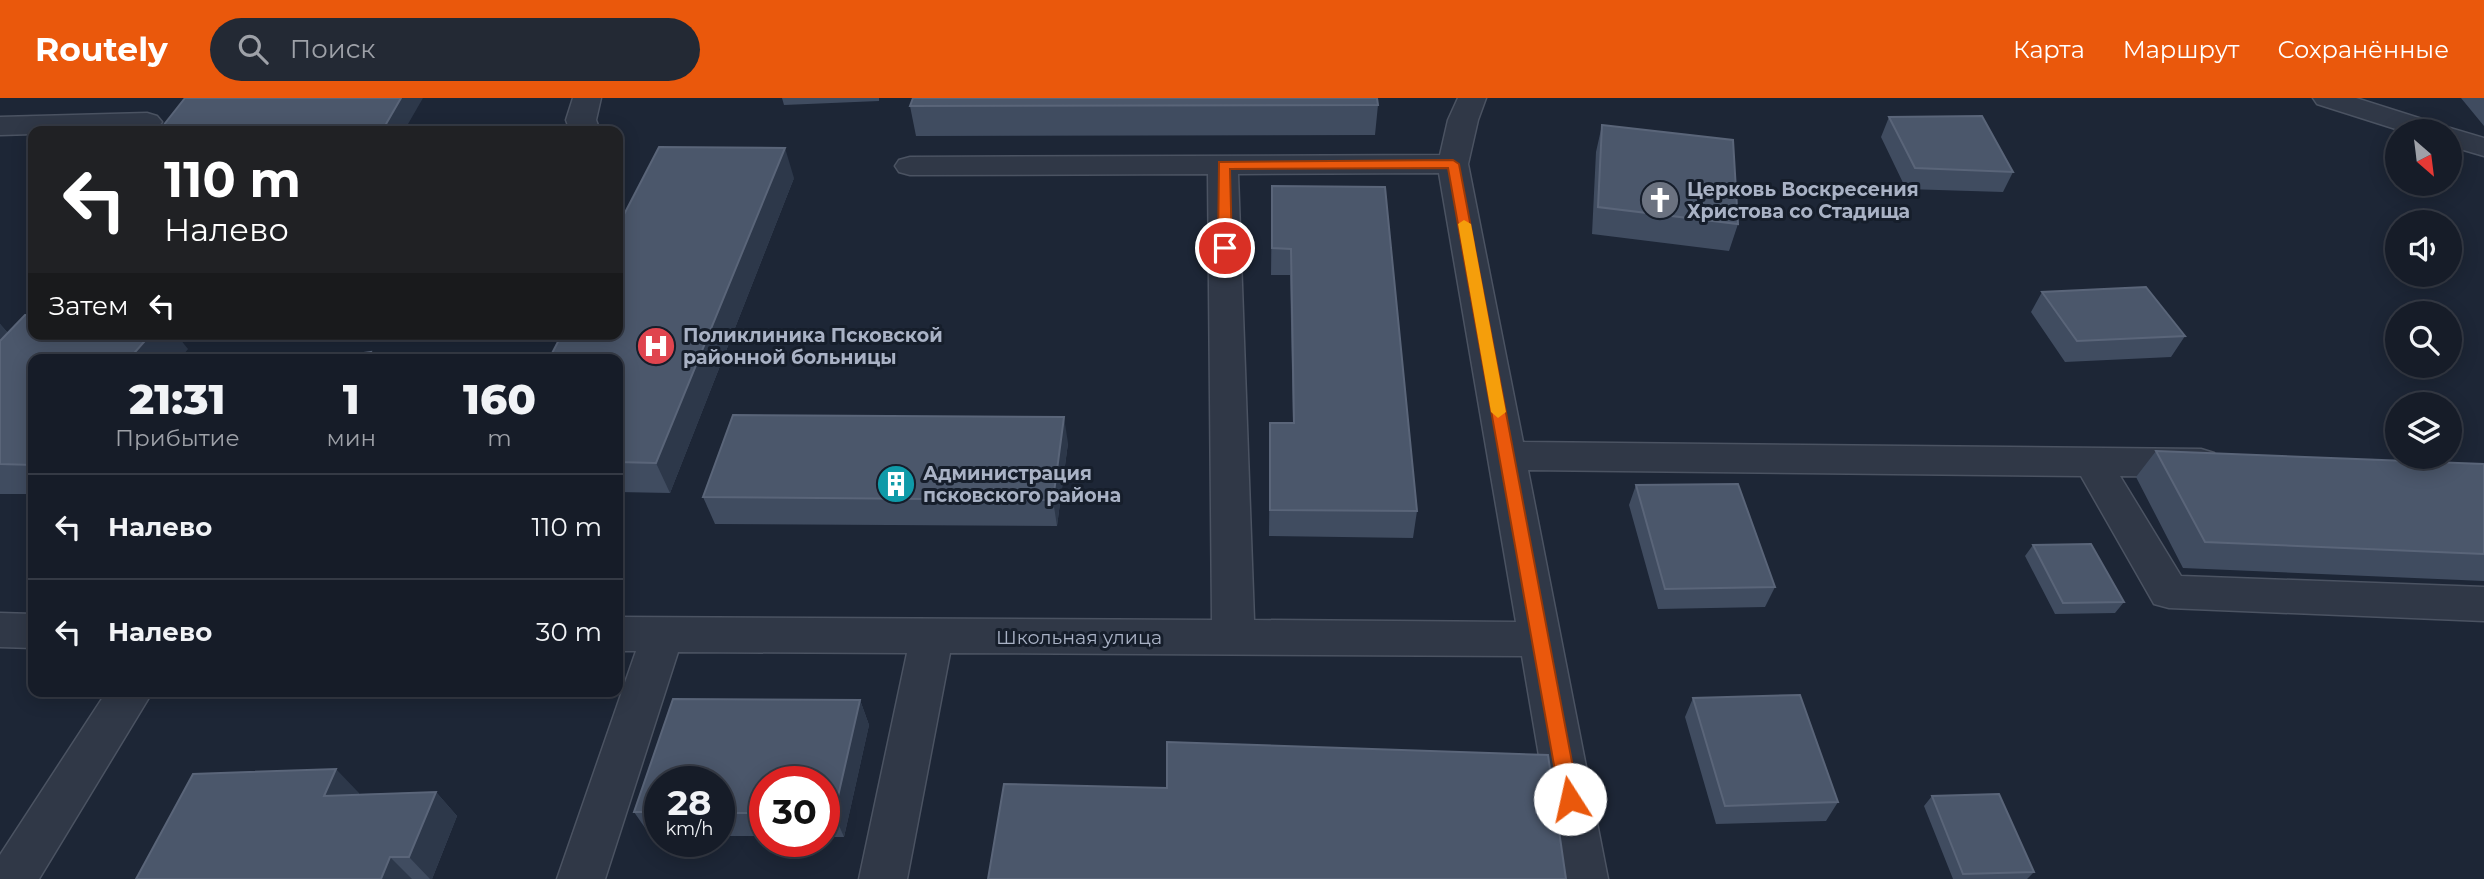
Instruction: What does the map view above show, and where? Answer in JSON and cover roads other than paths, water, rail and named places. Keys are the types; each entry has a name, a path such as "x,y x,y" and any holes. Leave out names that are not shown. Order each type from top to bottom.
{"street":[{"path":"0,124 26,98"},
{"path":"584,126 582,120 587,98"},
{"path":"1472,98 1463,120 1453,164 1584,879"},
{"path":"2327,98 2393,119"},
{"path":"0,124 147,122 143,126"},
{"path":"2462,141 2484,147"},
{"path":"910,166 1453,164"},
{"path":"1223,165 1233,637"},
{"path":"1506,456 2232,463"},
{"path":"2092,462 2169,592 2484,604"},
{"path":"0,631 28,631"},
{"name":"Школьная улица","path":"623,634 1540,639"},
{"path":"580,879 663,634"},
{"path":"883,879 932,636"},
{"path":"15,874 127,697"}],"place":[{"name":"Церковь Воскресения Христова со Стадища","path":"1660,200"},
{"name":"Поликлиника Псковской районной больницы","path":"656,346"},
{"name":"Администрация псковского района","path":"896,484"}]}
